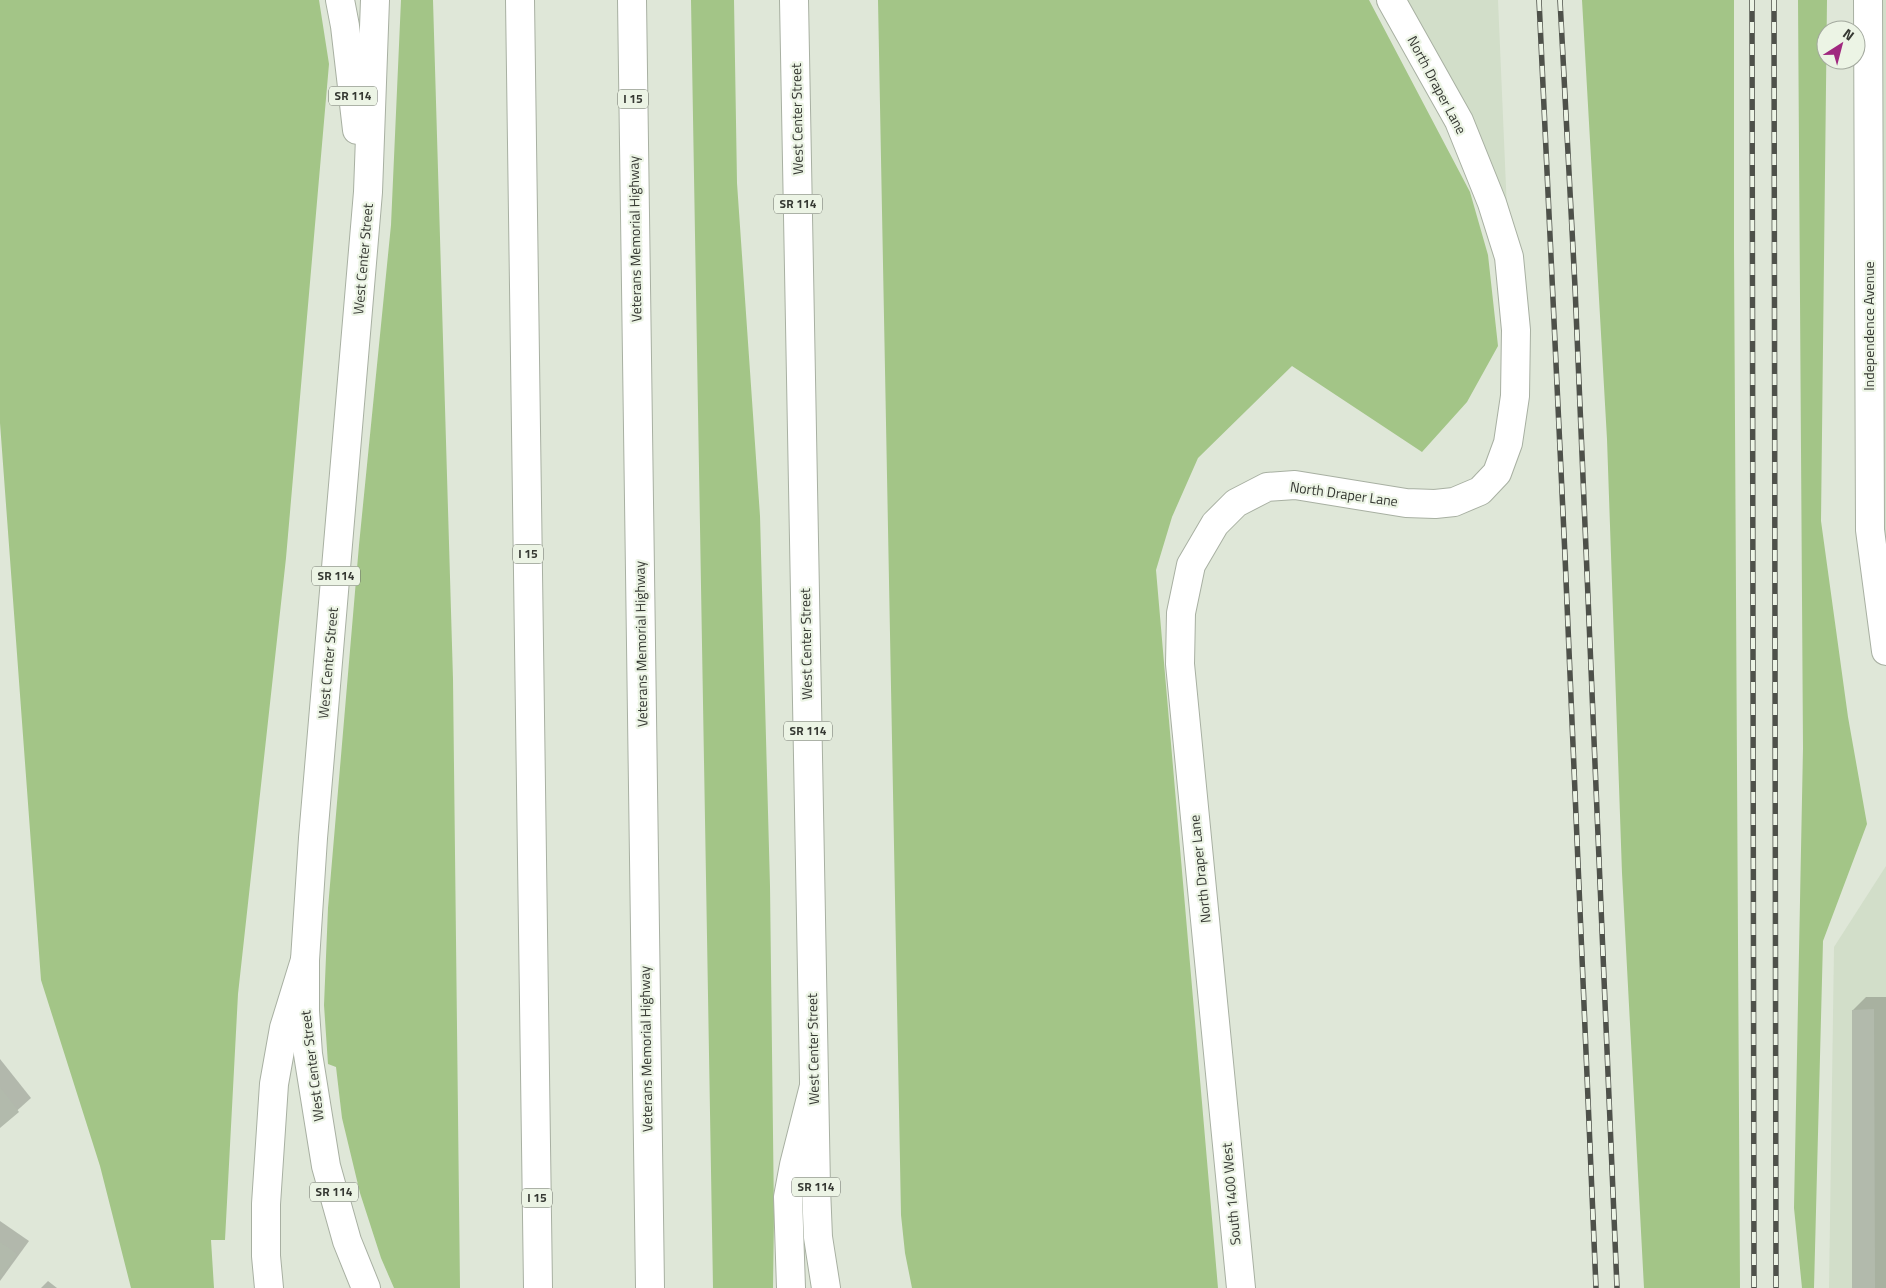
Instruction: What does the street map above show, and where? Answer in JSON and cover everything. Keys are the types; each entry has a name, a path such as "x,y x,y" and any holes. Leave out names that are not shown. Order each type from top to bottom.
{"main road":[{"name":"SR 114","path":"340,0 345,26 358,137 368,192"},
{"name":"West Center Street","path":"366,1288 347,1241 326,1166 314,1093 305,1011 305,960 313,838 368,192 375,0"},
{"name":"I 15","path":"520,0 538,1288"},
{"name":"Veterans Memorial Highway","path":"632,0 650,1288"},
{"path":"775,0 795,32"},
{"name":"West Center Street","path":"794,0 814,1086 818,1227 826,1288"},
{"name":"North Draper Lane","path":"1222,1100 1180,664 1181,613 1192,565 1215,524 1236,503 1267,487 1295,485 1406,503 1435,504 1454,502 1480,492 1497,473 1508,443 1515,396 1516,330 1509,257 1492,203 1459,121 1391,0"},
{"name":"Independence Avenue","path":"1868,0 1877,98 1870,530 1886,651"},
{"path":"269,1288 266,1256 266,1204 274,1084 284,1028 305,960"},
{"path":"791,1288 788,1197 814,1086"},
{"name":"South 1400 West","path":"1222,1100 1240,1288"}],"shaded area":[{"path":"1391,0 1498,0 1509,257"},
{"path":"1868,0 1886,0 1886,603"},
{"path":"1886,866 1886,1288 1829,1288 1834,947"}],"green space":[{"path":"0,0 319,0 329,64 286,558 238,994 225,1240 211,1240 214,1288 131,1288 100,1166 41,980 0,423"},
{"path":"401,0 433,0 453,679 460,1288 394,1288 381,1258 360,1193 342,1118 336,1067 328,1064 324,1005 328,908 359,545 391,225"},
{"path":"691,0 734,0 737,183 760,516 770,886 774,1216 773,1288 713,1288"},
{"path":"878,0 1369,0 1470,192 1488,255 1498,346 1467,402 1422,452 1292,366 1198,458 1172,517 1156,570 1218,1288 912,1288 905,1253 901,1215"},
{"path":"1582,0 1734,0 1740,1288 1644,1288 1622,873 1607,439"},
{"path":"1798,0 1827,0 1827,20 1816,20 1816,70 1826,70 1821,521 1848,717 1867,824 1823,941 1814,1288 1802,1288 1794,1208 1803,748"}],"building":[{"path":"1874,1009 1875,1288 1852,1288 1852,1010"},
{"path":"0,1087 19,1112 0,1128"},
{"path":"0,1242 17,1254 0,1278"}],"railway":[{"path":"1539,0 1596,1288"},
{"path":"1560,0 1575,287 1617,1288"},
{"path":"1752,0 1754,1288"},
{"path":"1774,0 1776,1288"}]}
